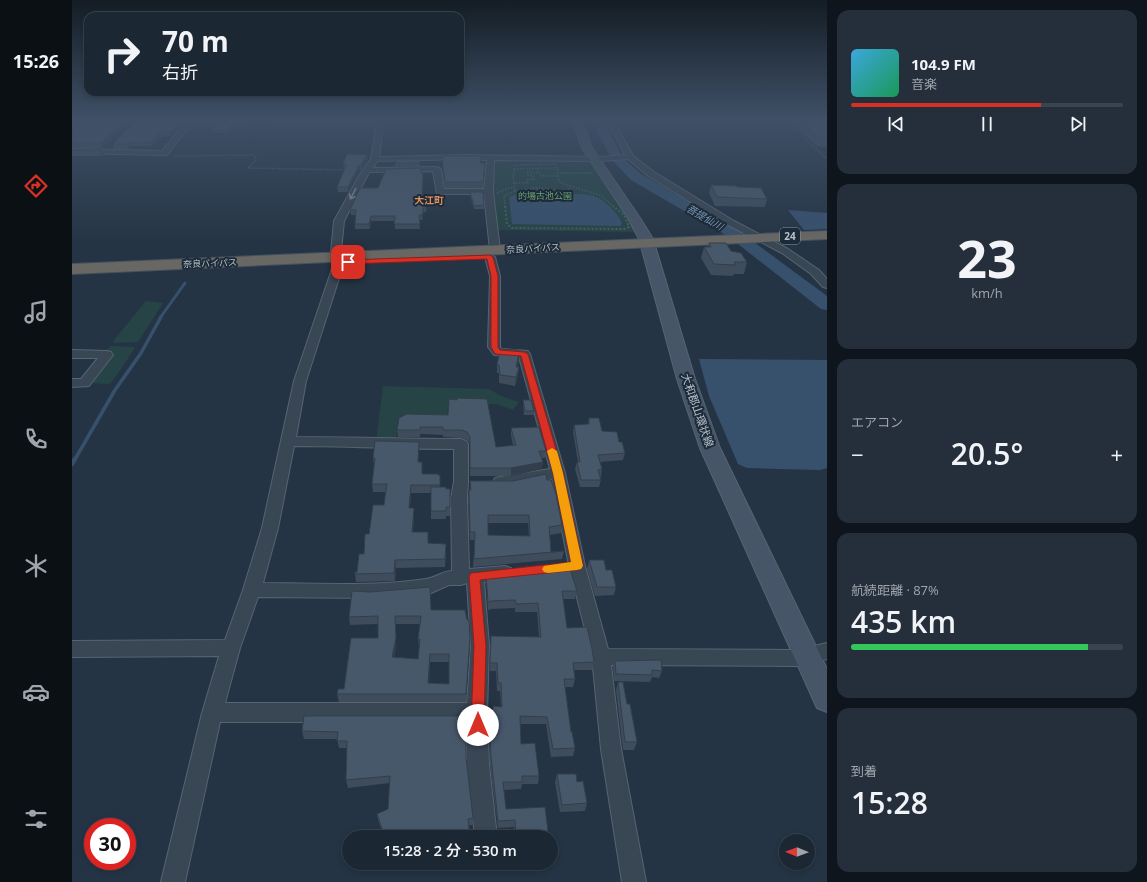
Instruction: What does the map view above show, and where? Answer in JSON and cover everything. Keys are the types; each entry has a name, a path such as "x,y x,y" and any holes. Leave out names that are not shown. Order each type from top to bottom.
{"highway":[{"name":"奈良バイパス","path":"761,241 827,235"},
{"name":"奈良バイパス","path":"72,269 337,260 719,242 827,240"},
{"name":"奈良バイパス","path":"72,276 337,260"}],"main road":[{"name":"大和郡山環状線","path":"591,161 592,165 634,218 648,246 686,378 710,448 827,699"}],"street":[{"path":"173,882 212,713 231,648 252,590 270,528 300,381 332,288 337,260 339,222 374,161"},
{"path":"490,161 488,169 491,192 492,253 495,276 494,347 498,352 524,354 558,473 569,567 601,657 611,748 634,882"},
{"path":"537,161 592,165 609,161"},
{"path":"634,161 691,200 761,241 785,251 815,272 827,285"},
{"path":"368,170 437,169 440,192 491,192"},
{"path":"72,354 107,355 85,383 72,383"},
{"path":"288,441 362,442 379,444 461,444 474,482"},
{"path":"485,830 478,765 477,712 480,646 468,577 460,498 474,482 512,482 520,479 558,473"},
{"path":"252,590 371,591 431,586 446,578 522,572"},
{"path":"72,648 231,648"},
{"path":"601,657 798,658 827,651"},
{"path":"212,713 477,712"}],"path":[{"path":"255,161 248,168 368,170"},
{"path":"515,191 513,183 515,165 556,164 559,180 563,184 592,191 600,195 624,215 629,227 624,230 512,228 507,224 504,196 515,191 522,191 530,188 546,188 566,191 571,186"},
{"path":"580,173 592,165"},
{"path":"557,173 580,173 592,165"},
{"path":"514,169 556,168"},
{"path":"537,169 542,176 558,176"},
{"path":"513,183 528,183 528,180 534,179 527,173 540,173"},
{"path":"491,192 514,188"}],"green space":[{"name":"的場古池公園","path":"494,161 591,161 630,218 634,232 496,230 491,193"},
{"path":"146,301 163,303 138,342 113,343 114,340"},
{"path":"111,346 135,347 111,383 92,383 114,352 105,351"},
{"path":"383,386 489,389 501,396 519,402 513,410 496,404 448,404 447,420 398,419 396,443 376,442"}],"water":[{"path":"517,194 591,195 597,197 612,209 621,220 622,224 620,226 512,224 509,197"},
{"path":"788,210 827,213 827,229 804,230"},
{"path":"699,359 827,360 827,468 820,470 747,468 738,464 709,396"}],"building":[{"path":"344,161 363,161 361,165 359,165 348,187 337,187 347,164 343,164"},
{"path":"395,161 420,161 420,163 395,163"},
{"path":"443,161 480,161 480,163 485,163 483,182 445,182"},
{"path":"421,168 421,173 423,173 422,198 428,198 426,208 423,208 422,215 419,215 420,224 394,224 395,216 371,216 369,224 355,224 356,210 350,210 360,188 378,188 386,169"},
{"path":"711,185 761,188 767,199 717,197"},
{"path":"470,192 483,192 484,205 474,206"},
{"path":"709,243 726,243 731,251 741,253 747,262 734,262 736,265 714,264 704,247 711,247"},
{"path":"500,349 518,350 519,353 516,367 519,367 516,377 500,375 499,365 497,365"},
{"path":"457,398 487,399 496,447 516,445 511,428 539,427 546,451 539,451 543,462 511,468 470,468 470,437 467,432 461,430 443,430 443,427 420,427 420,430 397,430 399,418 407,414 448,415 449,399 457,400"},
{"path":"523,400 531,400 534,411 525,411"},
{"path":"589,418 599,418 602,431 617,432 619,442 622,442 625,453 598,455 602,469 598,470 601,480 581,480 577,462 580,462 574,425 589,424"},
{"path":"375,441 419,442 418,462 422,462 422,474 440,475 440,485 411,485 409,508 414,508 412,532 428,532 428,543 446,544 445,559 395,560 394,573 355,574 355,572 357,572 359,554 364,554 365,534 369,534 373,505 384,505 387,484 372,484"},
{"path":"546,474 547,480 551,480 556,494 562,525 549,527 551,552 564,551 474,559 475,532 470,532 470,481 513,481","holes":["488,515 529,515 530,536 488,535"]},
{"path":"431,487 446,487 446,489 450,489 450,507 446,507 446,511 431,511"},
{"path":"589,560 604,560 606,570 612,570 616,587 597,587"},
{"path":"569,566 577,591 562,591 567,628 587,627 594,662 573,663 575,679 564,679 571,732 575,748 553,749 547,717 520,716 521,744 535,743 539,776 522,776 522,782 503,782 506,809 545,807 548,830 516,830 515,820 498,821 491,757 489,709 493,709 493,706 502,707 501,683 498,683 497,663 490,663 491,636 541,637 538,603 516,604 515,600 488,602 486,574"},
{"path":"430,587 431,610 465,610 467,620 469,620 470,638 466,694 337,694 338,689 344,689 351,638 378,638 378,616 349,617 352,591 370,592","holes":["395,616 421,616 418,639 420,639 418,659 392,657 396,638","430,654 449,654 449,684 428,683"]},
{"path":"661,660 662,671 652,670 652,675 616,674 615,661"},
{"path":"618,682 623,682 627,704 630,704 637,742 625,742"},
{"path":"304,716 466,716 466,758 473,818 468,819 469,830 383,830 377,814 388,809 390,776 346,780 347,741 337,741 338,732 302,731"},
{"path":"557,774 576,774 577,782 583,781 587,803 562,805"}],"waterway":[{"name":"菩提仙川","path":"619,161 636,177 651,187 734,234 827,305"},
{"path":"160,318 185,283"},
{"path":"74,461 115,390 141,353 161,317"},
{"path":"72,464 74,460"}],"slow traffic":[{"path":"548,569 577,566 552,451"}],"district":[{"name":"大江町","path":"429,200"}],"route":[{"path":"348,262 490,257 495,276 494,347 498,352 508,354 524,354 558,473 577,566 475,576 480,646 477,712 478,725"}]}
